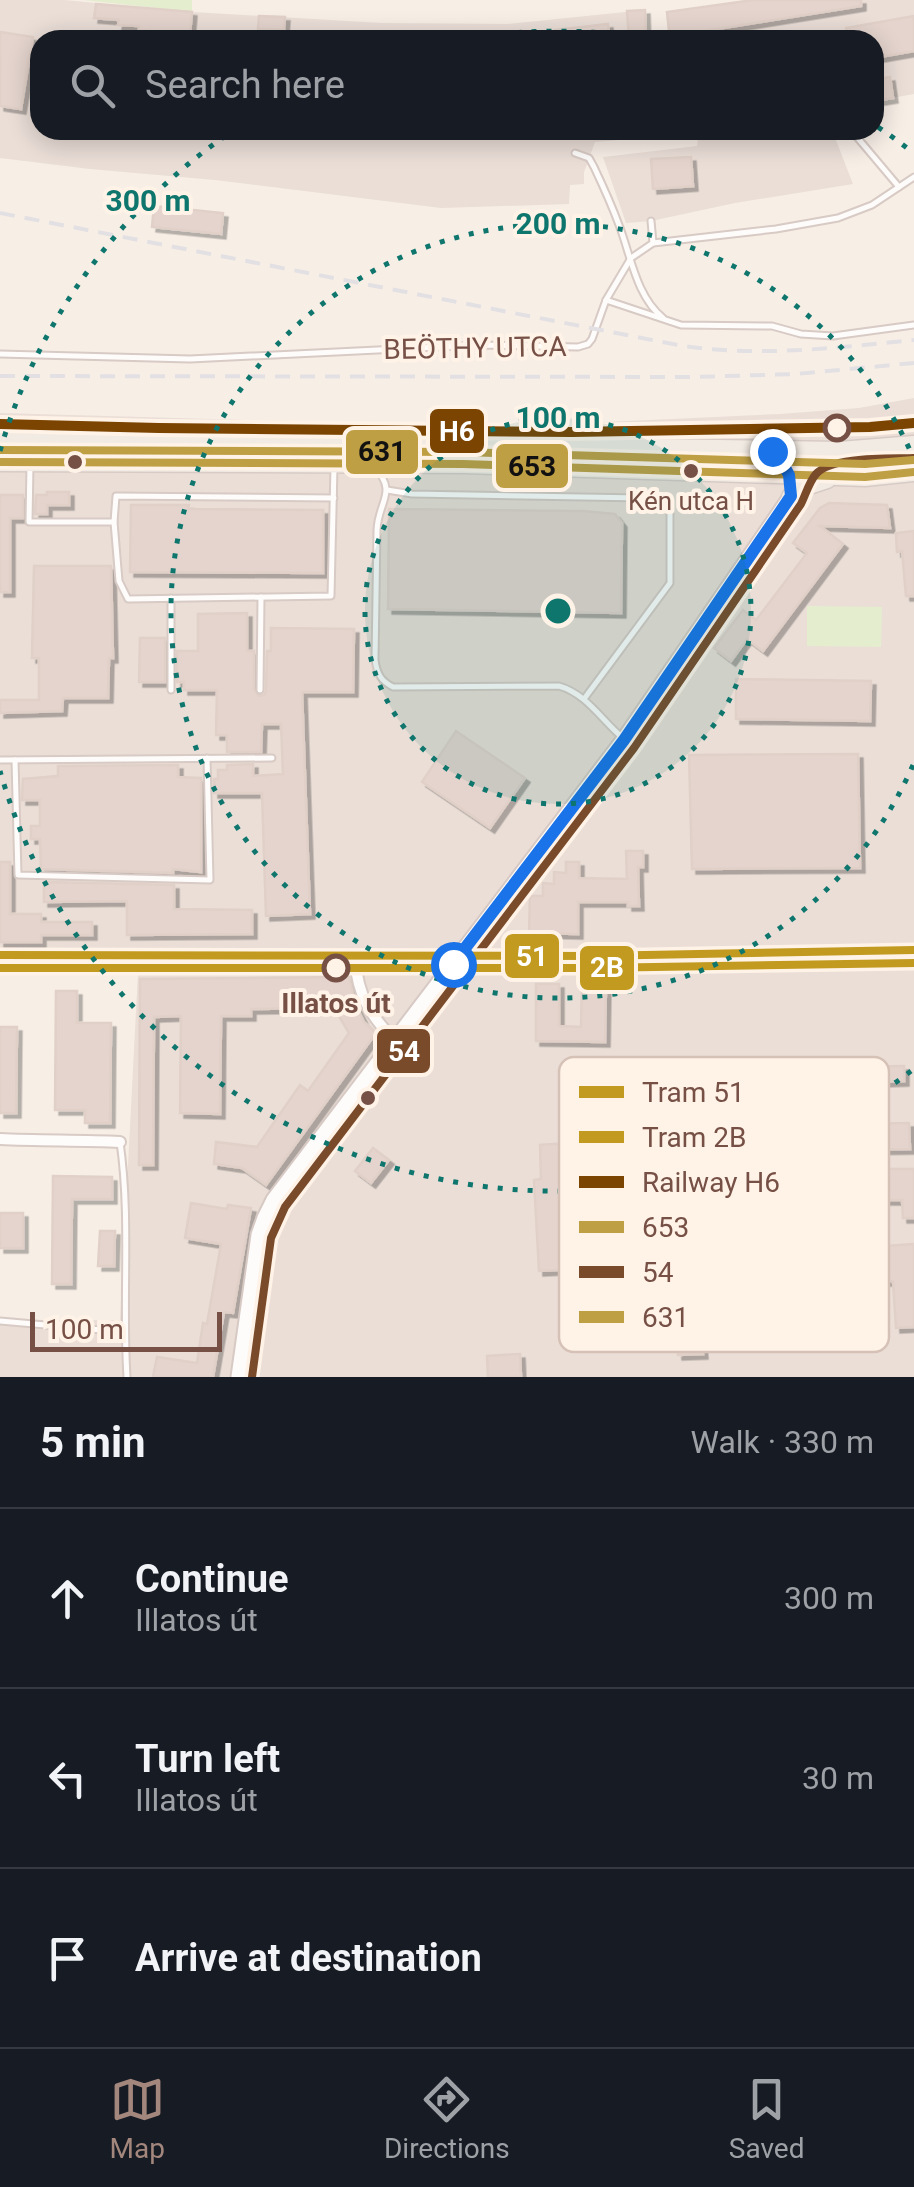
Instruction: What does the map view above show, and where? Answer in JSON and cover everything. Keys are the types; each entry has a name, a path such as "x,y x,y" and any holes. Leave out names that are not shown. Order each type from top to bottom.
{"main road":[{"path":"0,442 776,451 914,445"},
{"path":"0,462 578,466 795,476 914,472"},
{"path":"791,496 836,476"}],"street":[{"path":"776,451 795,476"},
{"path":"239,1377 260,1235 274,1200 624,740 791,496 795,476 816,457 840,451"},
{"path":"0,960 914,954"},
{"path":"355,960 364,1000 395,1041"},
{"path":"0,1139 120,1142"}],"lane":[{"path":"859,140 898,188"},
{"path":"576,153 589,158 594,167 642,290 667,321"},
{"path":"631,258 653,243 838,218 859,212 914,178"},
{"path":"651,221 653,243"},
{"name":"BEÖTHY UTCA","path":"0,354 190,359 480,344 578,347 592,339 606,300 631,258"},
{"path":"606,300 667,321 696,326 772,326 801,334 833,336 914,325"},
{"path":"30,462 28,522 114,522"},
{"path":"334,464 334,498 332,596 128,599 119,581 116,496 334,498"},
{"path":"368,464 382,476 388,490 378,515 377,530 375,660 383,682 393,687 559,686 584,699 624,740"},
{"path":"388,490 412,494 644,498 668,506 670,583 584,699"},
{"path":"260,597 260,690"},
{"path":"171,598 171,690"},
{"path":"16,760 18,875 210,880 207,758"},
{"path":"0,760 272,758"},
{"path":"120,1142 125,1174 126,1377"},
{"path":"0,1320 124,1332"}],"shaded area":[{"path":"0,0 64,0 381,23 507,24 645,10 646,30 30,30 30,140 619,140 595,142 584,172 584,184 570,185 569,204 441,208 0,158"},
{"path":"753,0 914,0 914,94 884,99 884,30 669,30 667,12"},
{"path":"698,140 836,140 853,184 626,223 603,157 697,146"},
{"path":"914,398 914,1377 0,1377 0,1320 120,1320 138,973 0,973 0,413 429,425 563,424 859,408"}],"green space":[{"path":"83,0 192,0 192,12"},
{"path":"807,606 882,607 881,647 807,646"}],"building":[{"path":"753,0 861,0 861,6 711,30 669,30 667,12"},
{"path":"96,4 192,12 190,30 139,30 139,26 118,25 119,20 94,18"},
{"path":"645,10 646,30 628,30 627,11"},
{"path":"259,16 285,17 284,30 258,29"},
{"path":"914,16 914,51 884,56 884,30 846,28"},
{"path":"608,24 609,30 555,30"},
{"path":"0,32 30,37 21,109 0,106"},
{"path":"890,77 893,98 884,99 884,78"},
{"path":"691,157 693,186 653,189 651,159"},
{"path":"154,206 223,213 221,234 152,227"},
{"path":"69,492 69,505 47,505 47,514 35,514 36,495"},
{"path":"0,495 23,495 23,518 10,518 10,592 0,592"},
{"path":"829,503 887,505 890,528 820,526 843,544 763,651 747,639 731,661 714,648 743,610 756,620 807,553 793,543 820,508"},
{"path":"131,505 323,510 323,573 130,572"},
{"path":"389,509 615,514 622,523 621,613 388,609"},
{"path":"914,531 914,596 906,596 902,551 897,552 896,533"},
{"path":"34,566 111,566 113,658 109,658 108,698 63,698 62,711 0,713 0,700 39,700 39,658 32,658"},
{"path":"247,613 247,651 254,651 254,690 259,696 266,691 271,628 354,629 353,692 302,692 310,914 266,916 262,793 214,793 218,770 227,770 227,765 253,764 253,776 283,774 281,724 262,724 261,752 227,752 227,735 216,735 217,690 184,690 184,682 177,682 177,651 198,651 198,614"},
{"path":"140,638 165,638 165,682 139,682"},
{"path":"736,679 871,681 870,721 736,719"},
{"path":"456,731 525,778 490,828 422,782"},
{"path":"858,754 860,868 692,869 689,755"},
{"path":"178,765 178,777 201,778 201,872 41,869 40,839 31,839 31,826 40,826 40,800 22,800 23,779 58,776 58,766"},
{"path":"626,851 643,851 643,867 638,867 639,906 628,906 628,902 578,902 578,934 529,933 530,896 543,896 543,883 554,884 554,872 566,873 566,862 579,862 579,878 627,879"},
{"path":"0,862 10,862 10,914 41,914 41,922 92,922 92,935 41,935 41,942 0,942"},
{"path":"44,882 174,885 174,909 252,910 252,934 127,935 127,901 44,902"},
{"path":"349,977 356,1006 364,1022 376,1033 266,1185 242,1168 214,1164 216,1142 257,1147 300,1085 308,1091 349,1033 334,1008 251,1009 251,1016 221,1016 220,1114 180,1113 181,1016 154,1017 153,1165 139,1165 140,979"},
{"path":"536,984 559,984 559,1026 581,1027 582,984 606,985 605,1042 536,1041"},
{"path":"56,991 77,991 77,1023 111,1023 110,1123 85,1123 85,1110 55,1110"},
{"path":"0,1027 17,1027 16,1113 0,1113"},
{"path":"889,1066 904,1066 904,1081 889,1082"},
{"path":"889,1123 909,1123 910,1149 889,1149"},
{"path":"559,1144 559,1270 539,1271 534,1180 541,1179 540,1145"},
{"path":"373,1148 389,1160 371,1183 355,1171"},
{"path":"889,1169 914,1169 914,1218 903,1218 902,1200 889,1200"},
{"path":"53,1176 112,1177 112,1199 72,1199 71,1284 52,1284"},
{"path":"191,1203 251,1208 233,1313 224,1312 213,1377 153,1377 157,1357 197,1363 203,1323 207,1324 221,1244 185,1238"},
{"path":"0,1213 23,1213 23,1248 0,1248"},
{"path":"100,1231 115,1231 114,1266 98,1266"},
{"path":"914,1244 914,1327 896,1328 889,1246"},
{"path":"678,1352 703,1352 703,1354"},
{"path":"520,1354 521,1377 488,1377 487,1356"}],"railway":[{"path":"0,213 683,346 770,351 914,340"},
{"path":"0,376 694,377 796,374 914,363"}],"tram line":[{"name":"51","path":"0,955 592,956 914,950"},
{"name":"2B","path":"0,968 592,968 914,963"}],"rail line":[{"name":"H6","path":"0,424 572,432 914,423"}],"transit line":[{"name":"631","path":"0,450 463,452 865,464 913,460"},
{"name":"54","path":"252,1377 271,1238 285,1207 634,748 801,504 816,474 848,461 914,458"},
{"name":"653","path":"0,462 463,464 865,477 914,472"}],"place":[{"name":"Kén utca H","path":"691,471"},
{"name":"Illatos út","path":"336,968"}],"route":[{"path":"453,964 624,740 791,496 789,475 776,451 772,451"}]}
